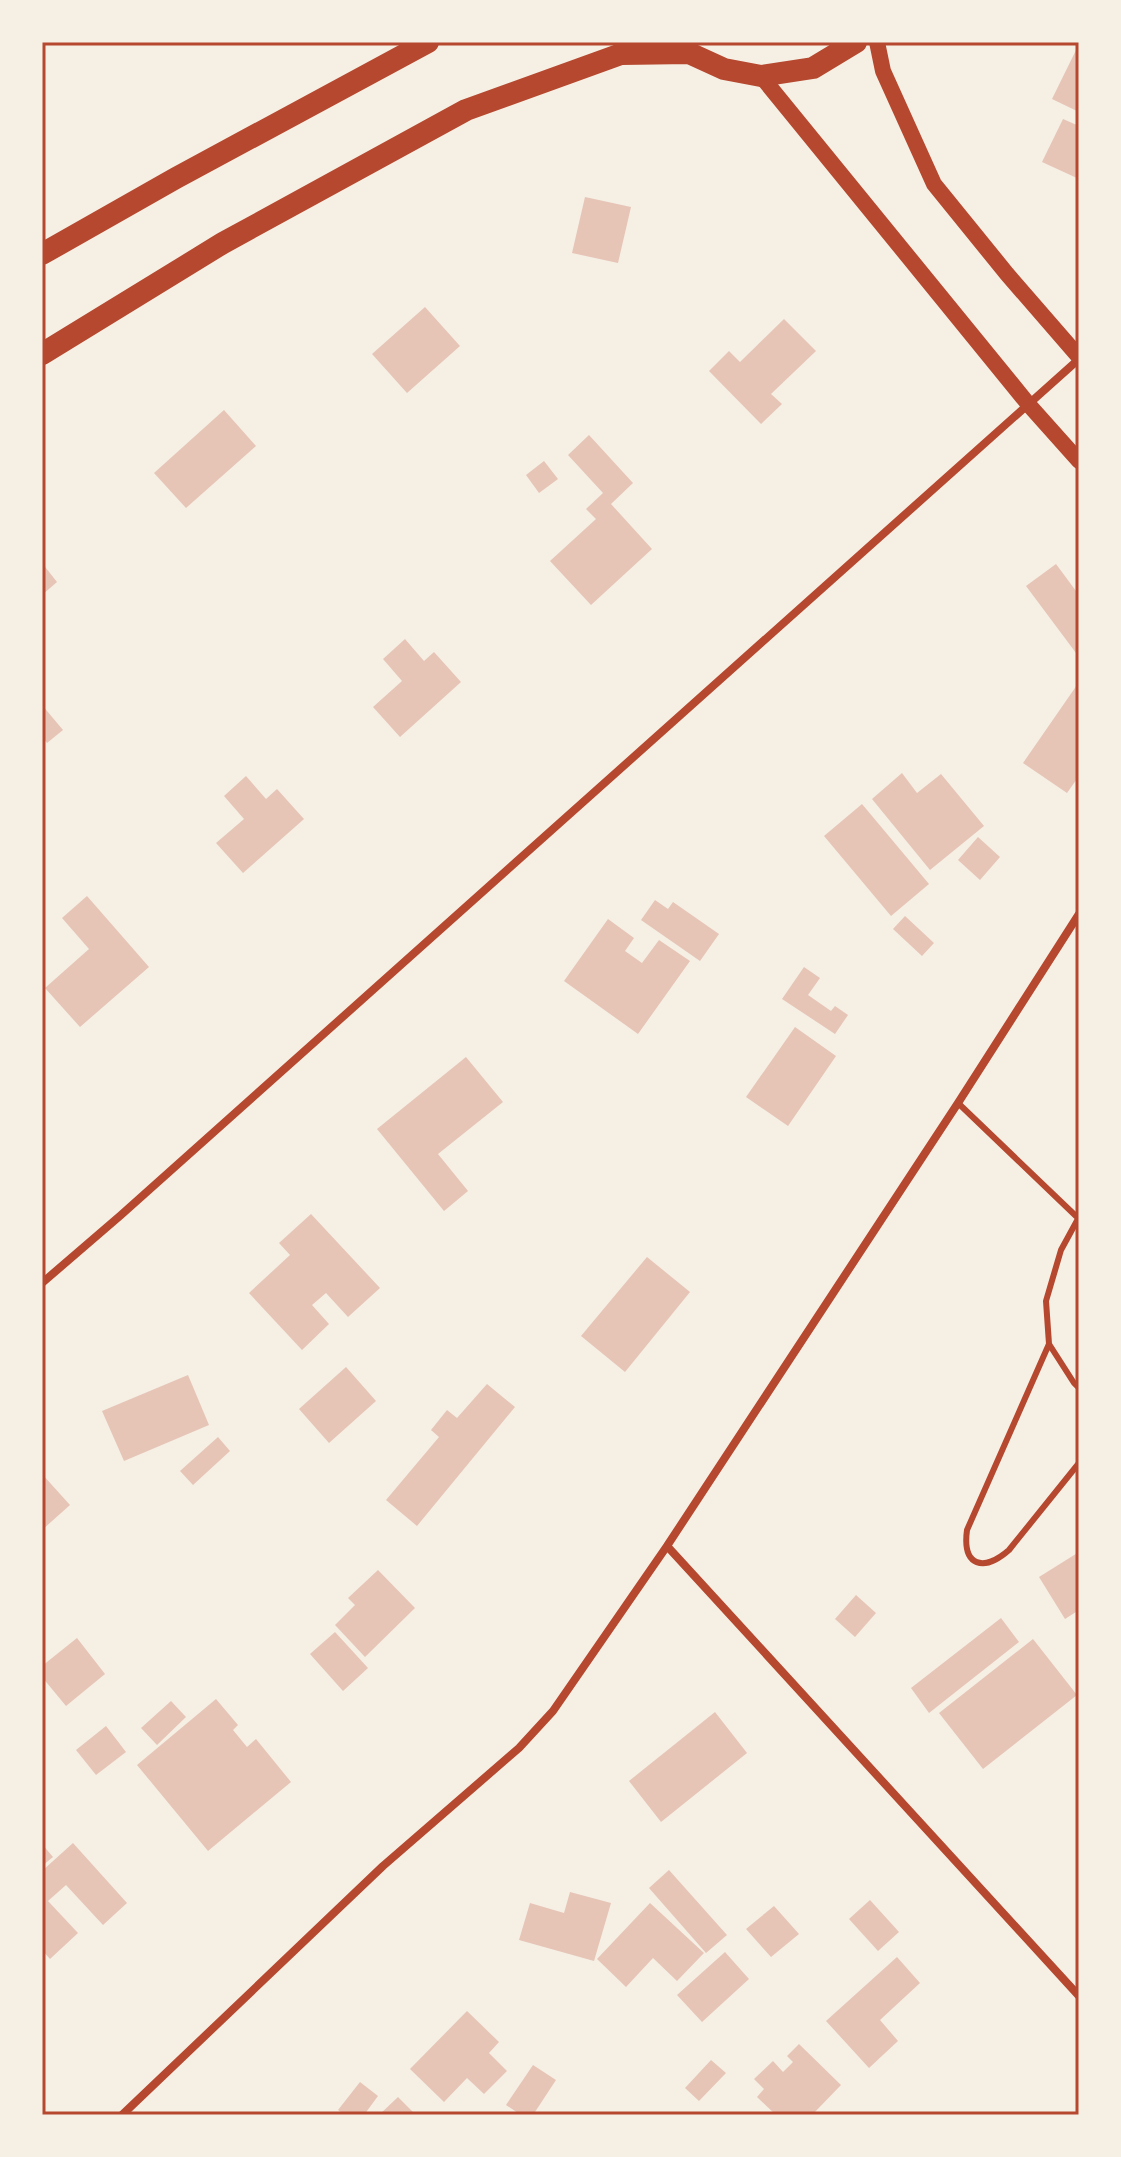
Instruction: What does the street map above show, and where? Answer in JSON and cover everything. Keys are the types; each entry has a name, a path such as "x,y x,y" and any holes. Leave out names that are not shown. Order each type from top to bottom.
{"highway":[{"path":"42,254 428,42"},
{"path":"42,354 223,243 466,110 621,54 684,47 724,69 761,76 813,68 856,42"}],"main road":[{"path":"877,42 883,71 934,184 1079,358"},
{"path":"761,76 1029,405 1079,461"}],"street":[{"path":"42,1283 1079,358"},
{"path":"122,2115 383,1866 519,1748 553,1711 667,1546 1079,914"},
{"path":"667,1546 1079,1996"}],"lane":[{"path":"958,1103 1078,1217 1061,1250 1046,1301 1049,1344 967,1530 965,1545 967,1554 974,1562 985,1564 999,1559 1009,1550 1079,1463"},
{"path":"1049,1344 1079,1388"}],"building":[{"path":"1079,44 1079,112 1052,99"},
{"path":"1063,119 1079,126 1079,179 1042,162"},
{"path":"585,197 631,207 618,263 572,253"},
{"path":"425,307 460,346 407,393 372,354"},
{"path":"784,319 816,351 771,394 782,404 761,424 709,371 729,351 740,362"},
{"path":"224,410 256,446 186,508 154,473"},
{"path":"589,435 633,483 611,504 652,549 591,605 550,561 596,519 586,509 603,493 568,455"},
{"path":"544,461 558,479 539,493 526,475"},
{"path":"42,563 57,582 42,595"},
{"path":"1056,564 1079,595 1079,657 1026,586"},
{"path":"405,639 424,661 434,652 461,682 400,737 373,707 402,681 383,659"},
{"path":"1077,685 1079,776 1067,793 1023,763"},
{"path":"42,705 63,730 47,743 42,737"},
{"path":"902,773 917,793 941,774 984,826 930,870 872,799"},
{"path":"246,776 266,799 277,789 304,819 243,873 216,843 244,819 224,796"},
{"path":"862,804 929,884 891,916 824,836"},
{"path":"978,837 1000,857 980,880 958,860"},
{"path":"87,896 149,967 80,1027 45,988 89,949 62,918"},
{"path":"655,900 668,909 673,902 719,934 700,961 641,920"},
{"path":"905,916 934,943 922,956 893,929"},
{"path":"608,919 634,938 625,951 642,963 659,940 690,961 638,1034 564,981"},
{"path":"804,967 820,978 808,995 831,1011 835,1006 848,1015 835,1034 782,999"},
{"path":"795,1027 836,1056 788,1126 746,1097"},
{"path":"466,1057 503,1102 438,1154 468,1191 444,1211 377,1129"},
{"path":"311,1214 380,1288 348,1317 326,1293 312,1305 329,1324 302,1350 249,1293 290,1255 279,1243"},
{"path":"647,1257 690,1292 625,1372 581,1336"},
{"path":"346,1367 376,1401 329,1443 299,1409"},
{"path":"188,1375 209,1425 124,1461 102,1411"},
{"path":"487,1384 515,1407 417,1526 386,1500 439,1437 431,1430 447,1410 457,1418"},
{"path":"218,1437 230,1451 193,1485 180,1471"},
{"path":"42,1474 70,1505 42,1530"},
{"path":"1079,1552 1079,1610 1065,1619 1039,1577"},
{"path":"378,1570 415,1608 365,1657 335,1625 355,1605 348,1598"},
{"path":"856,1595 876,1613 855,1637 835,1619"},
{"path":"1001,1618 1019,1642 929,1713 911,1688"},
{"path":"335,1632 368,1668 343,1691 310,1654"},
{"path":"77,1638 105,1674 66,1706 42,1677 42,1666"},
{"path":"1033,1639 1077,1695 983,1769 939,1713"},
{"path":"216,1699 238,1725 233,1730 247,1747 256,1739 291,1782 208,1851 137,1765"},
{"path":"171,1701 186,1717 157,1745 141,1728"},
{"path":"715,1712 747,1753 661,1822 629,1781"},
{"path":"106,1726 126,1752 96,1775 76,1750"},
{"path":"73,1843 127,1903 103,1925 66,1885 48,1901 78,1933 50,1959 42,1950 42,1871"},
{"path":"42,1844 53,1857 42,1866"},
{"path":"669,1870 727,1935 706,1953 649,1888"},
{"path":"570,1892 611,1903 594,1961 519,1940 530,1903 564,1913"},
{"path":"870,1900 899,1932 878,1951 849,1919"},
{"path":"650,1903 704,1953 677,1981 653,1958 626,1987 597,1959"},
{"path":"774,1906 799,1934 771,1957 746,1929"},
{"path":"725,1952 749,1979 702,2022 677,1995"},
{"path":"897,1957 920,1983 880,2020 898,2041 869,2068 826,2021"},
{"path":"467,2011 499,2042 489,2053 507,2071 484,2094 467,2078 444,2102 410,2069"},
{"path":"799,2044 841,2085 812,2115 776,2115 757,2097 764,2089 754,2079 773,2061 783,2072 793,2062 787,2056"},
{"path":"711,2060 726,2073 699,2101 685,2088"},
{"path":"533,2065 556,2080 533,2115 521,2115 506,2105"},
{"path":"360,2082 378,2096 364,2115 345,2115 338,2110"},
{"path":"398,2097 413,2112 410,2115 379,2115"}]}
